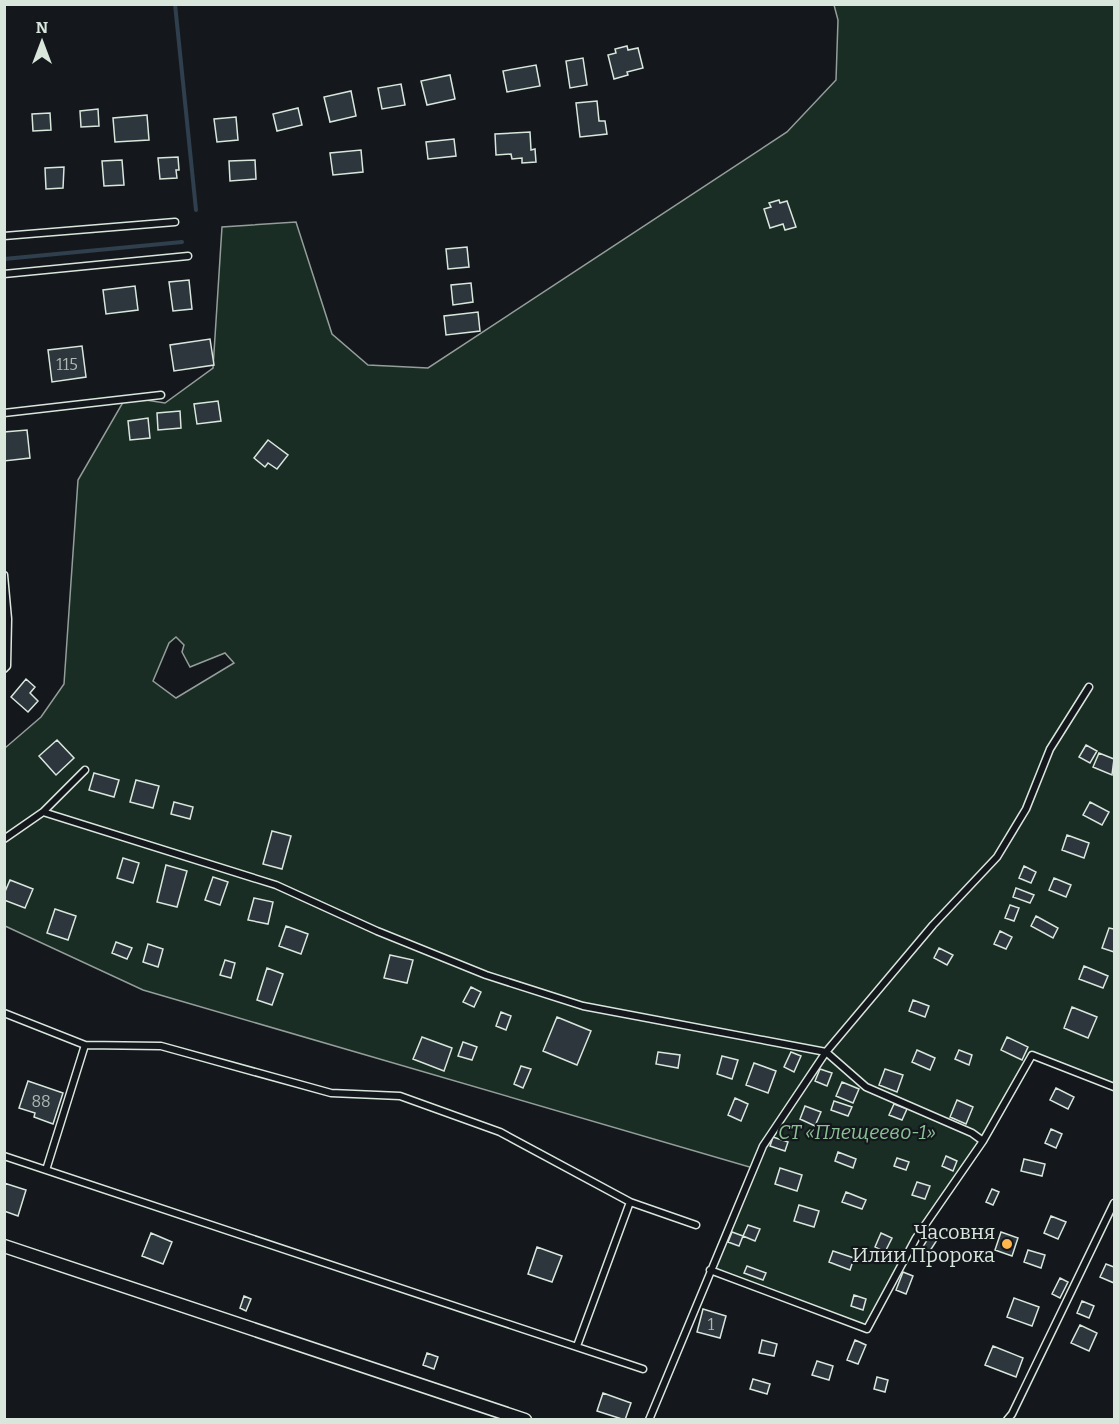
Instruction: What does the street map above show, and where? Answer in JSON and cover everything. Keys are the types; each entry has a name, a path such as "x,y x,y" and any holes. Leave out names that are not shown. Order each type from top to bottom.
{"street":[{"path":"4,1246 525,1419"}],"lane":[{"path":"4,236 175,222"},
{"path":"4,274 188,256"},
{"path":"4,414 161,395"},
{"path":"4,575 8,620 8,666 4,669"},
{"path":"649,1419 763,1146 826,1052 933,925 998,857 1026,809 1050,749 1089,687"},
{"path":"4,838 43,812 85,770"},
{"path":"43,812 276,885 377,931 486,975 583,1006 826,1052 866,1087 972,1133 983,1141"},
{"path":"4,1013 85,1045 161,1046 331,1093 400,1096 500,1132 630,1202 696,1226"},
{"path":"46,1170 85,1045"},
{"path":"710,1270 867,1329 916,1238 983,1141 1032,1055 1114,1087"},
{"path":"4,1156 644,1368"},
{"path":"577,1346 630,1202"},
{"path":"1007,1419 1012,1414 1114,1203"}],"green space":[{"name":"СТ «Плещеево-1»","path":"834,5 1114,5 1114,1087 1032,1056 983,1141 916,1238 867,1329 710,1270 753,1168 143,990 5,926 5,748 41,717 64,684 78,480 126,397 165,403 213,368 222,227 296,222 332,334 368,365 428,368 787,132 836,80 838,20","holes":["176,637 184,645 182,652 190,667 225,653 234,663 176,698 153,681 169,643"]}],"building":[{"path":"627,46 628,50 638,48 643,68 627,72 628,75 614,79 608,55 616,53 615,49"},
{"path":"583,58 587,85 570,88 566,61"},
{"path":"536,65 540,86 507,92 503,71"},
{"path":"450,75 455,99 427,105 421,81"},
{"path":"401,84 405,105 382,109 378,88"},
{"path":"351,91 356,116 330,122 324,97"},
{"path":"597,101 599,121 605,121 607,134 580,137 576,103"},
{"path":"298,108 302,125 277,131 273,114"},
{"path":"98,109 99,126 81,127 80,111"},
{"path":"50,113 51,130 33,131 32,114"},
{"path":"147,115 149,140 115,142 113,118"},
{"path":"236,117 238,140 217,142 214,119"},
{"path":"530,132 531,150 535,149 536,162 522,163 522,158 512,159 511,154 496,155 495,134"},
{"path":"454,139 456,156 428,159 426,142"},
{"path":"361,150 363,172 333,175 330,153"},
{"path":"178,157 177,178 160,179 158,158"},
{"path":"122,160 124,185 104,186 102,161"},
{"path":"255,160 256,179 230,181 229,161"},
{"path":"64,167 63,188 46,189 45,168"},
{"path":"779,200 780,203 787,201 796,227 785,230 783,224 770,228 764,209 771,207 769,203"},
{"path":"467,247 469,267 448,269 446,249"},
{"path":"189,280 192,309 173,311 169,282"},
{"path":"471,283 473,302 453,305 451,285"},
{"path":"135,286 138,310 106,314 103,290"},
{"path":"478,312 480,331 446,335 444,316"},
{"path":"210,339 214,365 174,371 170,345"},
{"path":"82,346 86,377 52,382 48,350"},
{"path":"218,401 221,421 197,424 194,404"},
{"path":"180,411 181,428 158,430 157,413"},
{"path":"148,418 150,438 130,440 128,421"},
{"path":"27,430 30,458 4,461 4,432"},
{"path":"268,440 288,455 277,469 268,463 265,467 254,458"},
{"path":"26,679 35,687 30,693 38,701 28,712 11,697"},
{"path":"57,740 74,758 56,775 39,756"},
{"path":"1086,745 1097,751 1090,763 1079,757"},
{"path":"1099,753 1114,759 1112,775 1093,767"},
{"path":"94,773 119,780 114,797 89,790"},
{"path":"136,780 159,786 153,808 130,802"},
{"path":"174,802 193,807 190,819 171,814"},
{"path":"1090,802 1109,812 1102,825 1083,815"},
{"path":"272,831 291,836 282,869 263,864"},
{"path":"1067,835 1089,843 1084,858 1062,850"},
{"path":"123,858 139,863 133,883 117,878"},
{"path":"166,865 187,871 177,907 157,902"},
{"path":"1024,866 1036,872 1031,883 1019,878"},
{"path":"213,877 228,882 220,905 205,900"},
{"path":"1054,878 1071,885 1066,897 1049,890"},
{"path":"10,880 33,889 25,908 4,900"},
{"path":"1016,888 1034,895 1030,903 1013,897"},
{"path":"254,898 273,902 268,924 248,920"},
{"path":"1010,905 1019,908 1014,921 1005,918"},
{"path":"55,909 76,916 68,940 47,933"},
{"path":"1036,916 1058,928 1053,938 1031,926"},
{"path":"286,926 308,934 301,954 279,946"},
{"path":"1109,928 1114,929 1114,952 1102,948"},
{"path":"1000,931 1012,937 1006,949 994,944"},
{"path":"116,942 132,948 127,959 112,953"},
{"path":"148,944 163,949 158,967 143,962"},
{"path":"939,948 953,955 947,965 934,958"},
{"path":"390,955 413,960 407,983 384,978"},
{"path":"225,960 235,963 231,978 220,975"},
{"path":"1084,966 1108,976 1103,988 1079,979"},
{"path":"267,968 283,974 272,1005 257,1000"},
{"path":"471,987 481,992 474,1007 463,1002"},
{"path":"913,1000 929,1006 925,1017 909,1011"},
{"path":"1072,1007 1097,1017 1088,1038 1064,1028"},
{"path":"501,1012 511,1016 506,1030 496,1026"},
{"path":"557,1017 591,1031 577,1065 543,1051"},
{"path":"422,1037 452,1048 444,1071 413,1059"},
{"path":"1007,1037 1028,1047 1022,1060 1001,1050"},
{"path":"463,1042 477,1047 472,1060 458,1056"},
{"path":"917,1050 935,1058 930,1070 912,1062"},
{"path":"959,1050 972,1055 969,1065 955,1059"},
{"path":"658,1052 680,1055 678,1068 656,1064"},
{"path":"791,1052 801,1056 794,1072 784,1067"},
{"path":"722,1056 738,1060 732,1079 717,1074"},
{"path":"754,1063 776,1071 768,1093 746,1085"},
{"path":"521,1066 531,1069 523,1088 514,1084"},
{"path":"820,1069 832,1073 827,1086 815,1081"},
{"path":"885,1069 903,1075 897,1092 879,1085"},
{"path":"28,1081 63,1093 53,1124 34,1117 35,1113 19,1108"},
{"path":"842,1082 859,1089 853,1103 836,1096"},
{"path":"1056,1088 1074,1097 1068,1109 1050,1100"},
{"path":"735,1098 748,1104 741,1121 728,1115"},
{"path":"957,1100 973,1107 966,1124 950,1117"},
{"path":"834,1101 852,1107 848,1116 831,1110"},
{"path":"894,1104 907,1109 902,1120 889,1115"},
{"path":"805,1106 821,1112 815,1126 800,1119"},
{"path":"1051,1129 1062,1134 1056,1148 1045,1143"},
{"path":"773,1137 788,1142 785,1151 770,1146"},
{"path":"838,1152 856,1159 853,1168 835,1161"},
{"path":"946,1156 957,1161 953,1171 942,1166"},
{"path":"897,1158 909,1162 906,1170 894,1166"},
{"path":"1024,1159 1045,1164 1042,1176 1021,1171"},
{"path":"780,1168 802,1175 797,1191 775,1184"},
{"path":"917,1182 930,1186 925,1199 912,1195"},
{"path":"4,1183 26,1190 18,1216 4,1211"},
{"path":"992,1189 999,1192 993,1205 986,1202"},
{"path":"846,1192 866,1200 862,1209 842,1202"},
{"path":"799,1205 819,1211 814,1227 794,1221"},
{"path":"1051,1216 1066,1222 1058,1239 1044,1233"},
{"path":"748,1225 760,1229 755,1241 743,1236"},
{"path":"732,1232 743,1236 739,1246 728,1242"},
{"name":"Часовня Илии Пророка","path":"1001,1232 1018,1238 1012,1256 995,1250"},
{"path":"151,1233 172,1242 163,1264 142,1256"},
{"path":"881,1233 892,1238 885,1252 875,1247"},
{"path":"930,1235 937,1240 928,1254 921,1250"},
{"path":"537,1247 562,1256 552,1282 528,1274"},
{"path":"1028,1250 1045,1255 1041,1268 1024,1262"},
{"path":"833,1251 854,1258 850,1270 829,1262"},
{"path":"1106,1264 1114,1267 1114,1283 1100,1277"},
{"path":"747,1266 766,1273 763,1280 744,1273"},
{"path":"903,1272 913,1276 906,1294 896,1290"},
{"path":"1060,1278 1068,1282 1060,1298 1052,1294"},
{"path":"854,1295 866,1299 863,1310 851,1306"},
{"path":"244,1296 251,1299 246,1311 240,1308"},
{"path":"1014,1298 1039,1307 1032,1326 1007,1317"},
{"path":"1082,1301 1094,1306 1089,1318 1077,1313"},
{"path":"703,1309 726,1316 720,1338 697,1332"},
{"path":"1080,1325 1097,1333 1089,1351 1071,1343"},
{"path":"762,1340 777,1344 774,1356 759,1353"},
{"path":"855,1340 866,1345 858,1364 847,1360"},
{"path":"993,1346 1023,1358 1016,1377 985,1365"},
{"path":"427,1353 438,1357 434,1369 423,1365"},
{"path":"817,1361 833,1366 829,1380 812,1375"},
{"path":"877,1377 888,1380 885,1392 874,1389"},
{"path":"753,1379 770,1384 767,1394 750,1389"},
{"path":"603,1393 631,1403 625,1420 597,1411"}],"waterway":[{"path":"175,4 196,210"},
{"path":"4,259 182,242"}],"place":[{"name":"Часовня Илии Пророка","path":"1007,1244"}]}
